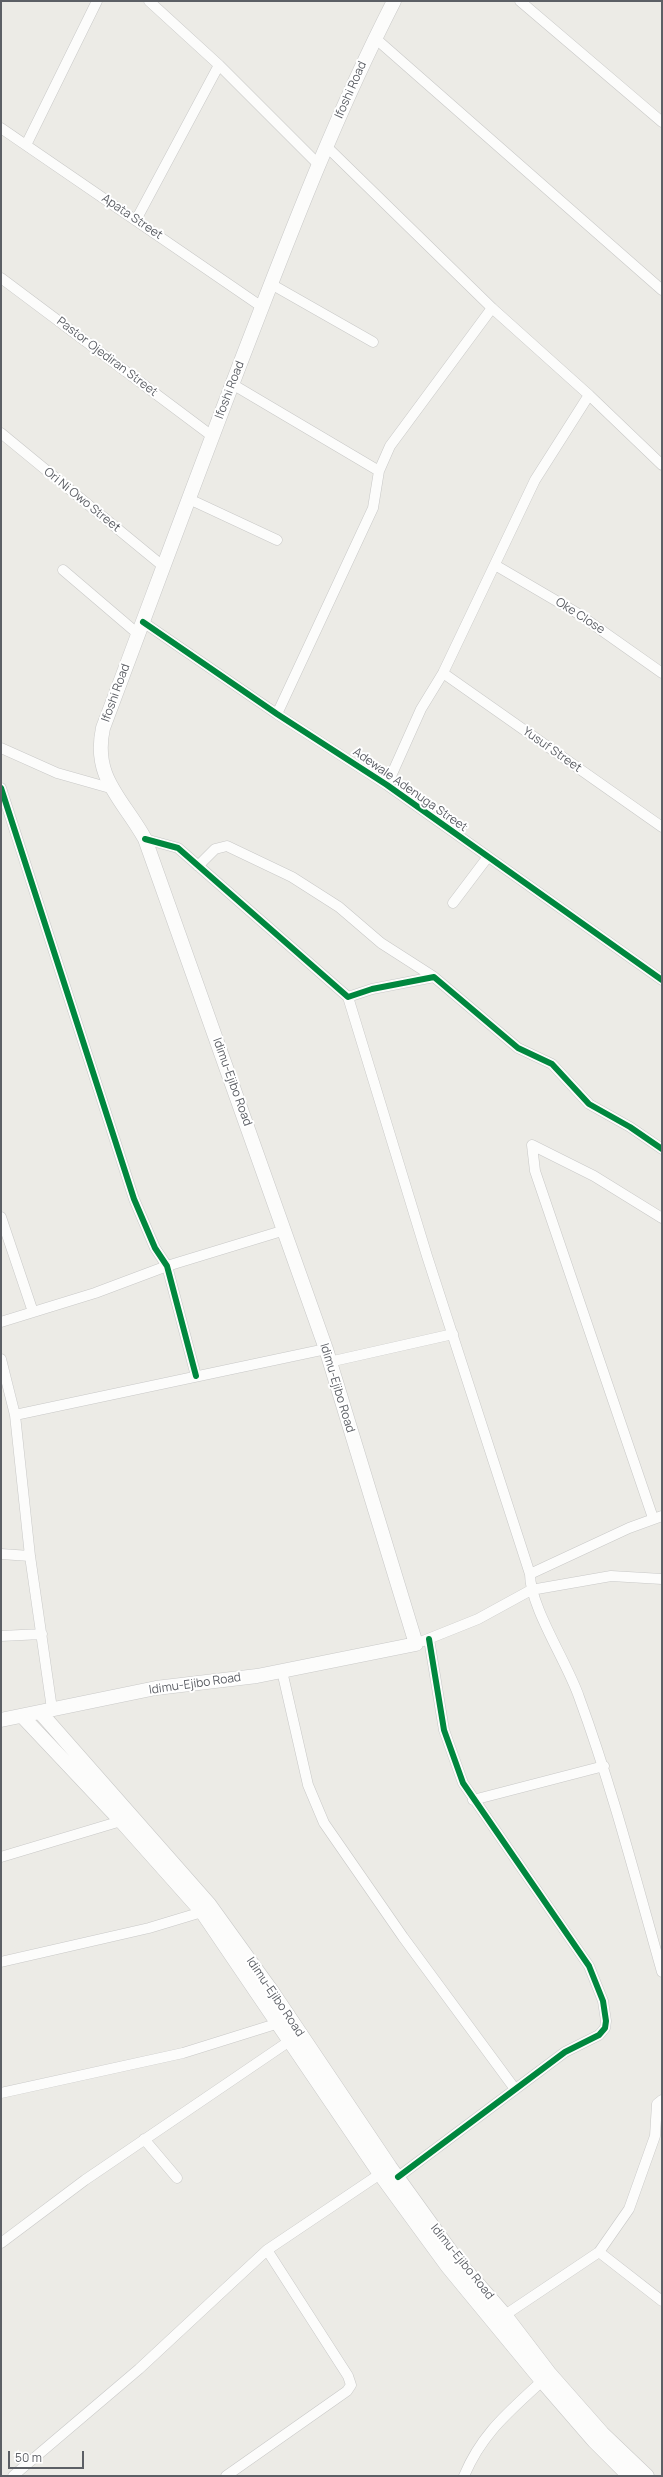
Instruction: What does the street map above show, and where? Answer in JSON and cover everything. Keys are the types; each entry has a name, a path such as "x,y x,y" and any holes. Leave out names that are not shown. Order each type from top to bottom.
{"main road":[{"name":"Ifoshi Road","path":"110,788 101,759 100,742 103,728 212,436 318,164 375,38 394,1"},
{"name":"Idimu-Ejibo Road","path":"110,788 145,839 285,1230 328,1356 416,1644 282,1671 156,1688 46,1711 190,1890 266,1993 457,2260 505,2315 550,2374 602,2433 647,2476"},
{"path":"1,1720 46,1711"},
{"name":"Idimu-Ejibo Road","path":"22,1716 190,1890 202,1912 266,1993 279,2024 380,2174 448,2267 542,2381 594,2441 629,2476"}],"street":[{"path":"26,145 97,1"},
{"path":"149,1 219,65 318,164"},
{"path":"520,1 662,122"},
{"path":"375,38 662,290"},
{"path":"136,220 219,65"},
{"name":"Apata Street","path":"1,128 262,307"},
{"path":"326,146 492,308 589,395 662,465"},
{"name":"Pastor Ojediran Street","path":"1,278 212,436"},
{"path":"271,284 373,342"},
{"path":"277,714 373,508 379,471 390,446 492,308"},
{"path":"232,384 379,471"},
{"path":"387,785 421,709 443,673 535,480 589,395"},
{"name":"Ori Ni Owo Street","path":"1,433 164,567"},
{"path":"189,499 277,540"},
{"name":"Oke Close","path":"495,565 577,613 662,673"},
{"name":"Adewale Adenuga Street","path":"63,570 141,628 387,785 487,858 662,980"},
{"name":"Yusuf Street","path":"443,673 662,827"},
{"path":"1,748 57,773 110,788"},
{"path":"1,788 134,1199 156,1248 167,1266 196,1376"},
{"path":"145,839 178,848 348,996 453,1334 530,1574 531,1590 573,1680 604,1766 662,1972"},
{"path":"198,866 215,849 227,846 292,877 339,907 381,943 434,977 518,1048 552,1064 589,1104 630,1127 662,1149"},
{"path":"452,903 487,858"},
{"path":"348,996 372,989 434,977"},
{"path":"530,1574 657,1517 535,1171 532,1145 594,1176 662,1218"},
{"path":"1,1217 33,1312"},
{"path":"1,1322 95,1293 167,1266 285,1230"},
{"path":"15,1415 196,1376 328,1356 453,1334"},
{"path":"1,1359 15,1415 30,1556 42,1634 46,1711"},
{"path":"1,1554 30,1556"},
{"path":"416,1644 478,1619 531,1590 611,1576 662,1578"},
{"path":"1,1636 42,1634"},
{"path":"398,2177 565,2052 599,2035 605,2028 606,2021 603,2001 589,1966 473,1800 459,1772 444,1730 429,1639"},
{"path":"282,1671 308,1785 324,1823 403,1937 514,2089"},
{"path":"473,1800 604,1766"},
{"path":"1,1857 122,1821"},
{"path":"1,1962 149,1928 202,1912"},
{"path":"1,2093 183,2053 279,2024"},
{"path":"1,2243 144,2139 291,2040"},
{"path":"505,2315 599,2252 629,2209 658,2139 657,2104 662,2100"},
{"path":"144,2139 177,2178"},
{"path":"13,2476 187,2327 267,2250 380,2174"},
{"path":"226,2476 346,2391 351,2385 348,2376 267,2250"},
{"path":"599,2252 662,2301"},
{"path":"464,2476 478,2447 490,2431 542,2381"}],"cycle path":[{"path":"143,622 277,714 387,785 662,980"},
{"path":"1,788 134,1199 155,1248 167,1266 196,1376"},
{"path":"145,839 178,848 348,997 372,989 434,977 518,1048 552,1064 589,1104 630,1127 662,1149"},
{"path":"398,2177 565,2052 599,2035 605,2028 606,2021 603,2001 589,1966 463,1783 444,1730 429,1639"}]}
